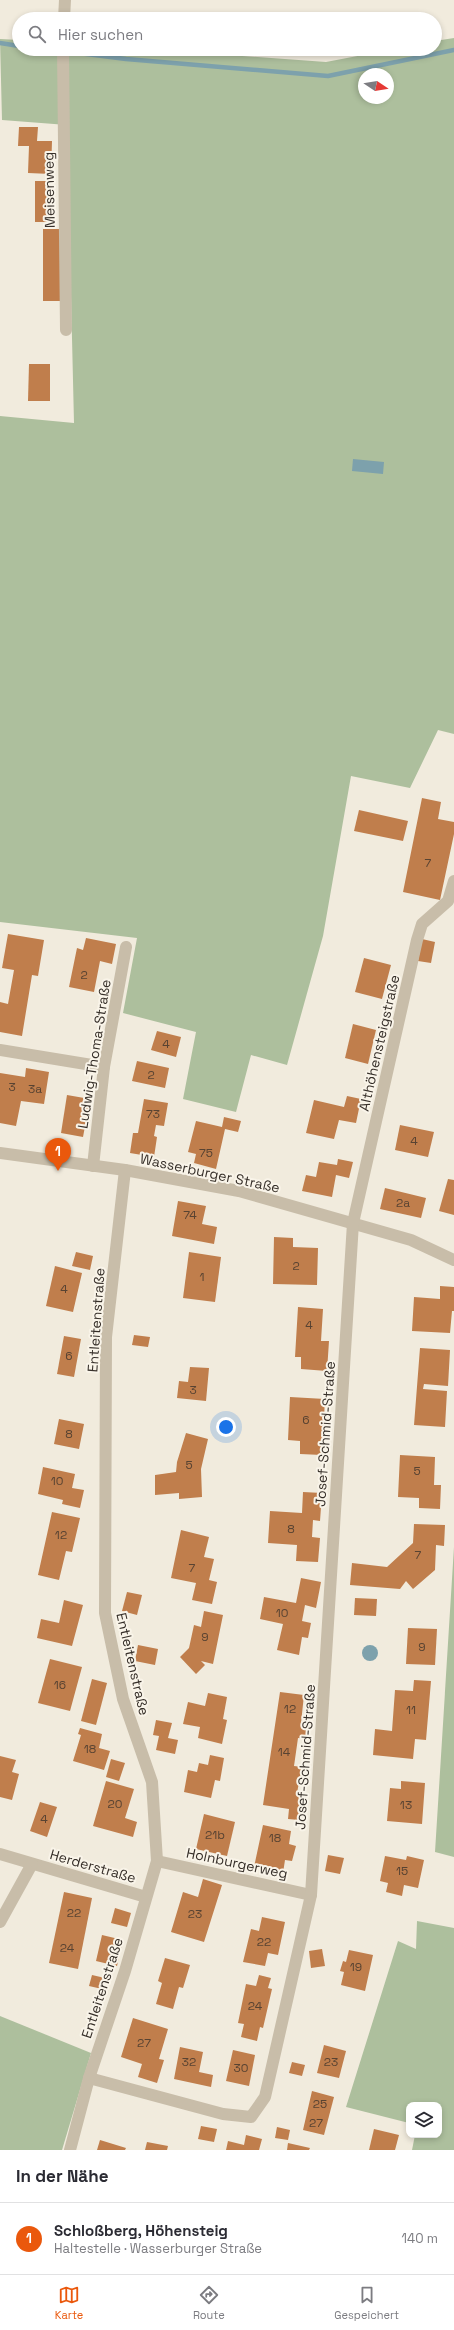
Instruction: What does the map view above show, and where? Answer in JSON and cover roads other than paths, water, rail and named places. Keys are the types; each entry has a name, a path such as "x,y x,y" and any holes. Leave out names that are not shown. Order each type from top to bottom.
{"street":[{"path":"64,12 65,0"},
{"name":"Meisenweg","path":"63,56 66,330"},
{"name":"Althöhensteigstraße","path":"354,1223 417,940 422,924 448,901 454,881"},
{"name":"Ludwig-Thoma-Straße","path":"93,1166 104,1067 126,947"},
{"path":"0,1050 104,1067"},
{"name":"Wasserburger Straße","path":"0,1153 125,1170 239,1191 411,1240 454,1260"},
{"name":"Entleitenstraße","path":"70,2150 89,2078 125,1971 157,1861 152,1782 123,1699 105,1613 106,1337 125,1170"},
{"name":"Josef-Schmid-Straße","path":"89,2078 223,2114 251,2117 264,2097 311,1895 354,1223"},
{"name":"Herderstraße","path":"0,1854 146,1897"},
{"name":"Holnburgerweg","path":"157,1861 311,1895"},
{"name":"Herderstraße","path":"0,1922 32,1864"}],"water":[{"path":"353,459 384,462 383,474 352,471"},
{"path":"370,1645 376,1647 378,1653 376,1659 370,1661 364,1659 362,1653 364,1647"}],"waterway":[{"path":"0,43 12,45"},
{"path":"442,52 454,50"},
{"path":"102,56 328,76 425,56"}],"place":[{"name":"Schloßberg, Höhensteig","path":"58,1171"}]}
